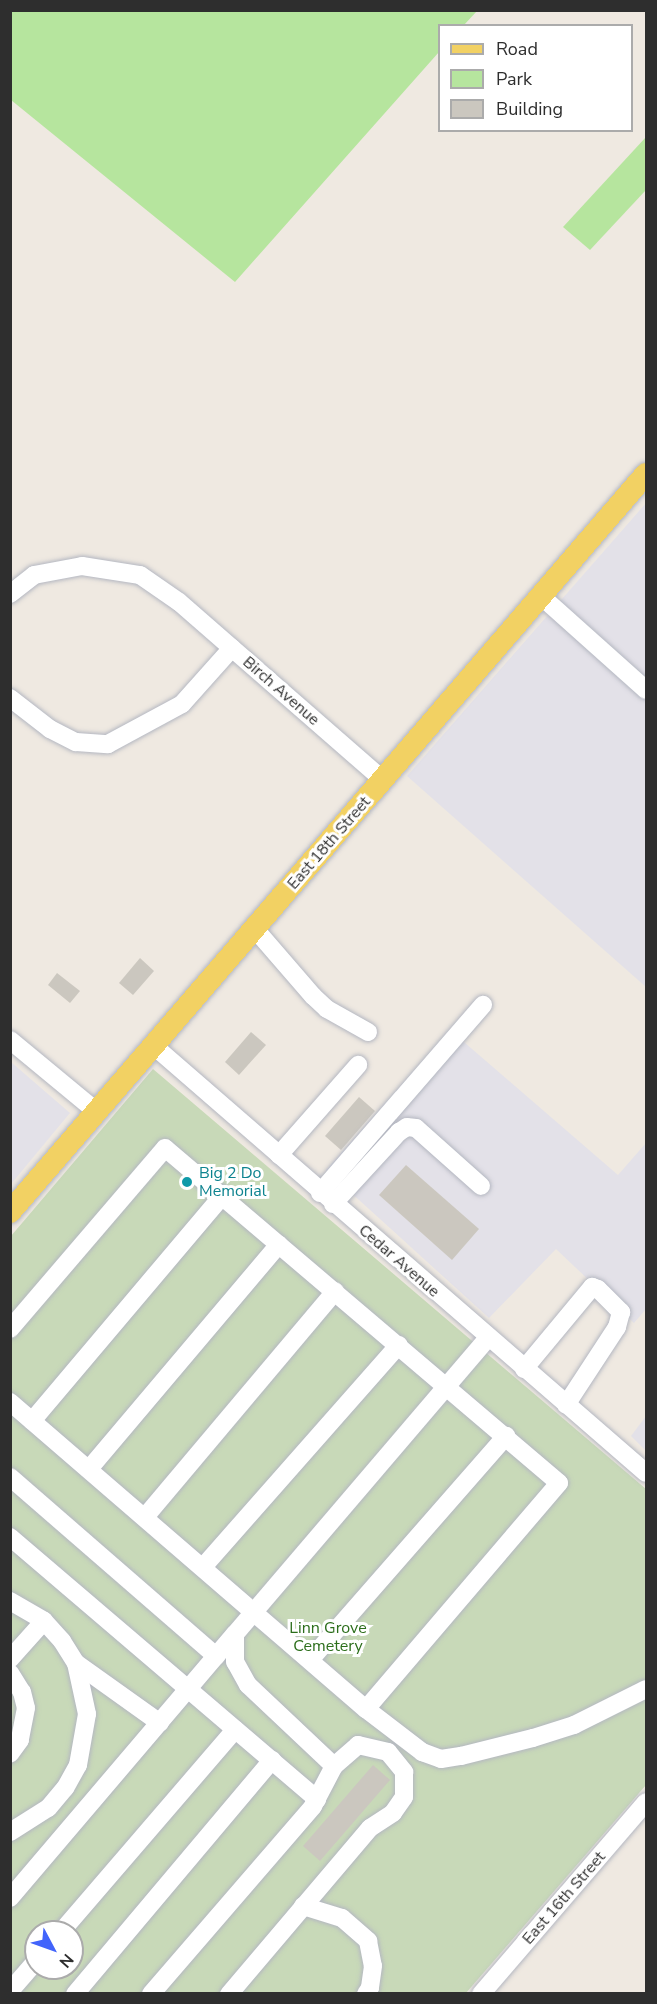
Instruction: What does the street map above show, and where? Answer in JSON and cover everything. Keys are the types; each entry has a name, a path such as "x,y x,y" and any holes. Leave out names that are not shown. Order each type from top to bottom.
{"main road":[{"name":"East 18th Street","path":"10,1212 542,596 644,483"}],"street":[{"name":"Birch Avenue","path":"10,594 34,575 82,566 140,575 179,602 383,780"},
{"path":"542,596 646,690"},
{"path":"10,698 50,729 76,742 108,744 182,704 232,648"},
{"path":"255,929 327,1009 368,1032"},
{"path":"327,1198 483,1005"},
{"path":"10,1040 97,1112"},
{"name":"Cedar Avenue","path":"154,1046 646,1473"},
{"path":"279,1155 358,1065"},
{"path":"327,1198 407,1127 416,1128 481,1186"},
{"path":"10,1329 165,1148 559,1483 366,1709"},
{"path":"32,1421 223,1195"},
{"path":"89,1469 279,1244"},
{"path":"524,1369 592,1287 598,1288 621,1312 619,1320 566,1405"},
{"path":"145,1517 335,1291"},
{"path":"10,1898 488,1338"},
{"path":"203,1567 399,1345"},
{"path":"10,1402 366,1709 401,1737 441,1759 461,1756 574,1725 646,1689"},
{"path":"310,1660 506,1436"},
{"path":"10,1477 216,1656"},
{"path":"10,1537 317,1799"},
{"path":"10,1601 44,1621 76,1663 160,1723"},
{"path":"10,1659 44,1621"},
{"path":"235,1634 235,1662 248,1685 334,1766"},
{"path":"10,1832 48,1808 78,1765 87,1714 76,1663"},
{"path":"10,1673 22,1692 26,1708 20,1740 10,1754"},
{"path":"71,1920 235,1730"},
{"path":"388,1752 401,1737"},
{"path":"151,1994 317,1799 334,1766 358,1745 388,1752 404,1772 404,1797 393,1813 370,1828 229,1994"},
{"path":"75,1994 272,1760"},
{"name":"East 16th Street","path":"482,1994 646,1802"},
{"path":"303,1906 342,1918 368,1941 373,1966 370,1988 366,1994"},
{"path":"10,1991 24,1975"}],"shaded area":[{"path":"646,503 646,987 407,776"},
{"path":"450,1030 618,1175 646,1143 646,1309 634,1323 556,1249 489,1318 326,1170"},
{"path":"11,1062 70,1113 11,1184"},
{"path":"646,1416 646,1451 631,1436"}],"green space":[{"path":"11,10 477,11 465,24 438,24 438,53 235,282 11,100"},
{"path":"646,137 646,190 590,250 563,227"},
{"name":"Linn Grove Cemetery","path":"153,1069 646,1489 646,1785 466,1993 11,1994 11,1236"}],"building":[{"path":"140,958 154,971 133,995 119,983"},
{"path":"57,973 80,991 70,1003 48,985"},
{"path":"251,1032 266,1045 239,1075 225,1062"},
{"path":"359,1097 375,1111 341,1150 325,1136"},
{"path":"406,1165 479,1229 452,1260 379,1195"},
{"path":"373,1765 390,1780 320,1861 303,1846"}],"place":[{"name":"Big 2 Do Memorial","path":"187,1182"}]}
